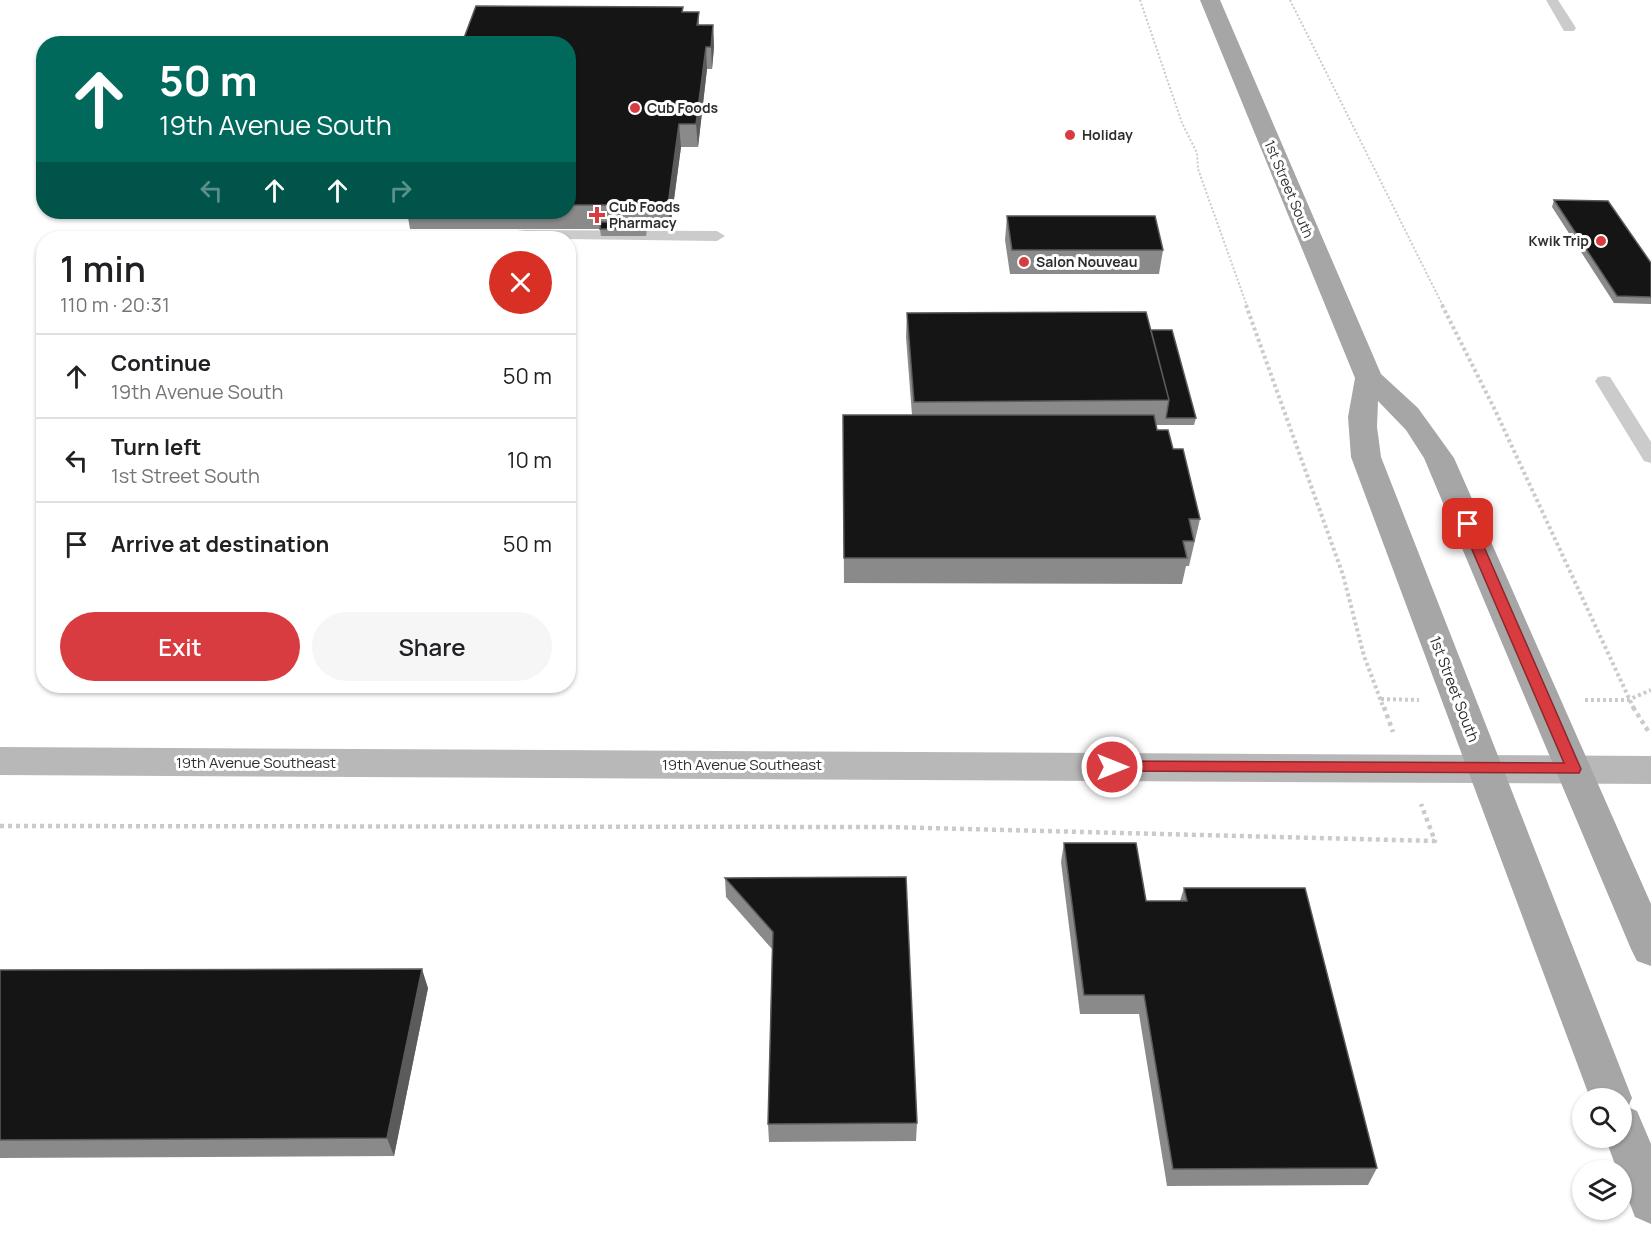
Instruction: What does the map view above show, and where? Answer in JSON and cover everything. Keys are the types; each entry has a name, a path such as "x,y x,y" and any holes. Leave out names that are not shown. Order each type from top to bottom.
{"main road":[{"name":"1st Street South","path":"1210,0 1369,378 1418,423 1439,458 1651,949"},
{"name":"1st Street South","path":"1369,378 1361,409 1360,428 1366,457 1607,1088"},
{"name":"19th Avenue Southeast","path":"0,761 1651,770"},
{"path":"1631,1148 1651,1202"}],"lane":[{"path":"1552,0 1569,28"},
{"path":"576,235 717,236"},
{"path":"1604,381 1650,457"}],"path":[{"path":"1140,0 1182,123 1197,153 1198,169 1344,575 1364,656 1381,699"},
{"path":"1290,0 1495,410 1628,700 1651,735"},
{"path":"1628,700 1651,690"},
{"path":"0,826 888,827 1435,841"}],"building":[{"name":"Cub Foods","path":"476,6 683,7 682,12 699,12 697,25 713,25 711,47 706,47 696,124 679,124 668,205 576,205 576,36 465,36"},
{"name":"Kwik Trip","path":"1554,200 1608,201 1651,263 1651,297 1617,296"},
{"path":"1007,216 1155,216 1163,250 1012,250"},
{"path":"601,222 646,222 645,229 600,229"},
{"path":"1146,312 1169,400 914,402 907,313"},
{"path":"1151,330 1172,330 1196,418 1166,418 1169,400"},
{"path":"843,415 1154,415 1157,430 1168,430 1173,449 1183,449 1200,519 1189,519 1194,541 1183,541 1187,558 844,558"},
{"path":"1064,843 1136,843 1146,901 1187,901 1184,888 1305,888 1377,1168 1173,1169 1144,995 1084,995"},
{"path":"906,877 917,1123 768,1124 773,932 725,878"},
{"path":"422,969 387,1138 0,1140 0,970"}],"place":[{"name":"Cub Foods","path":"635,108"},
{"name":"Holiday","path":"1070,135"},
{"name":"Cub Foods Pharmacy","path":"597,215"},
{"name":"Kwik Trip","path":"1601,241"},
{"name":"Salon Nouveau","path":"1024,262"}],"route":[{"path":"1112,767 1574,769 1468,524"}]}
